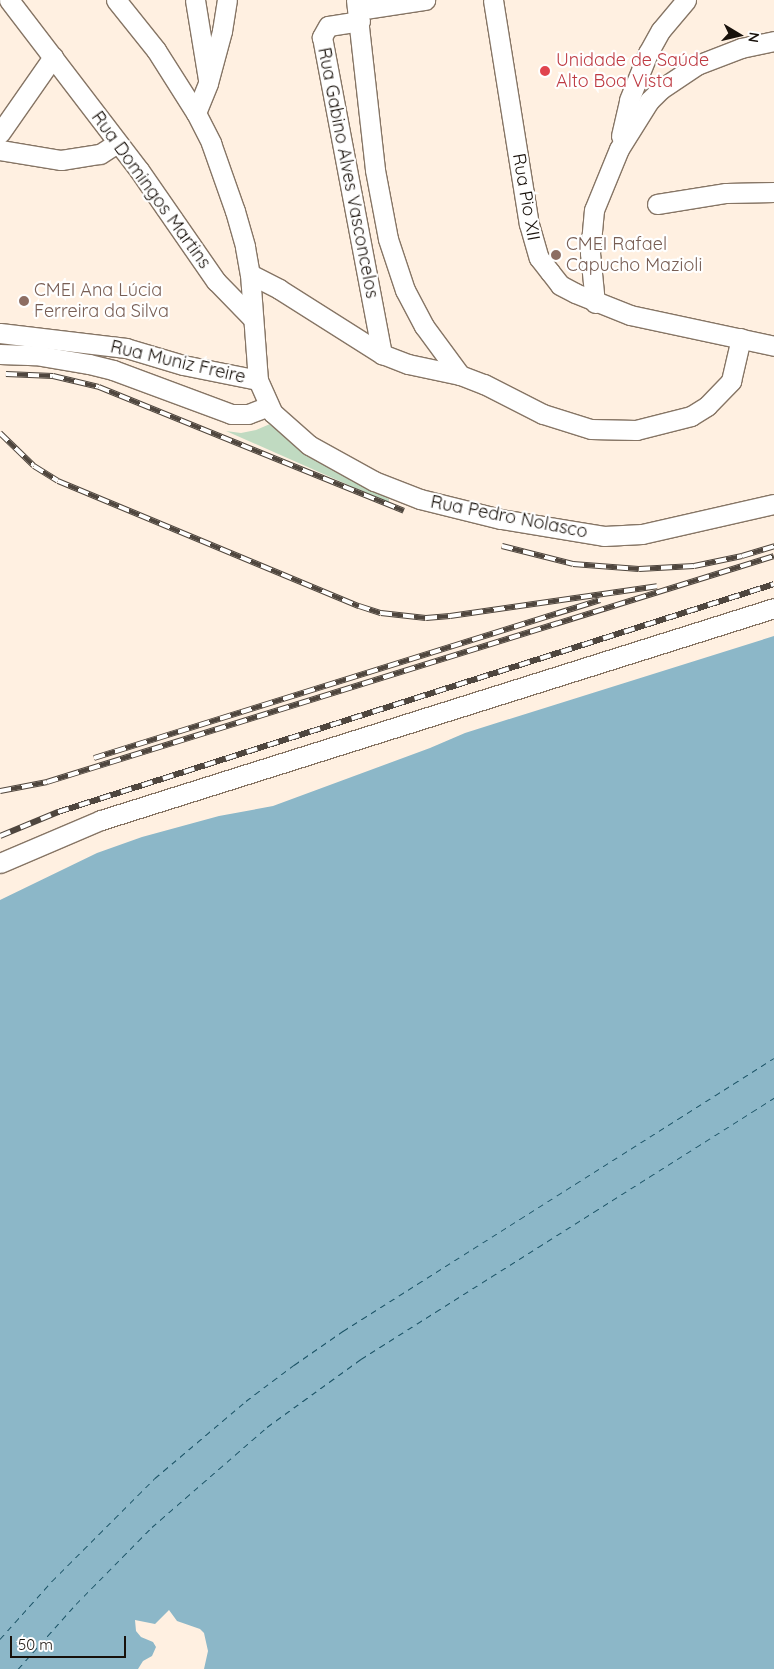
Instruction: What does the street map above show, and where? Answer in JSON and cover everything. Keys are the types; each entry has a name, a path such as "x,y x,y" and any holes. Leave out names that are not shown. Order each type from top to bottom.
{"street":[{"name":"Rua Domingos Martins","path":"9,0 157,194 216,281 253,319"},
{"path":"116,0 142,30 196,113 211,143 235,210 250,274 258,380"},
{"path":"134,0 142,30"},
{"path":"195,0 208,83"},
{"path":"196,113 208,83 222,31 227,0"},
{"path":"425,0 358,10 374,170 388,239 405,290 424,326 460,375"},
{"name":"Rua Pio XII","path":"493,0 533,242 539,258 560,285 595,302 630,315 774,346"},
{"path":"618,149 629,100 645,60 661,30 686,0"},
{"name":"Rua Gabino Alves Vasconcelos","path":"358,10 328,26 323,32 323,41 382,354"},
{"path":"595,302 590,253 594,210 601,188 618,149 649,101 660,89 680,75 714,58 750,46 774,41"},
{"path":"0,133 53,57"},
{"path":"0,150 61,160 100,154 117,143"},
{"path":"657,204 726,193 774,192"},
{"path":"250,274 279,289 382,354 408,364 460,375 484,384 543,414 568,424 591,429 636,430 683,418 707,406 732,381 741,338"},
{"name":"Rua Muniz Freire","path":"0,333 115,346 183,365 258,380 269,406 248,414 232,414 122,373 89,364 35,355 0,354"},
{"name":"Rua Pedro Nolasco","path":"269,406 279,420 308,445 374,481 420,499 501,519 604,536 625,536 774,504"},
{"path":"0,864 61,835 101,820 774,608"}],"green space":[{"path":"270,424 304,452 355,482 389,499 389,503 226,431 241,433 256,430"}],"water":[{"path":"774,636 774,1669 204,1669 208,1651 204,1633 200,1629 177,1621 169,1610 155,1624 135,1620 136,1631 141,1637 153,1642 156,1647 152,1656 143,1661 138,1669 0,1669 0,900 97,853 142,837 219,816 273,806 430,748 465,733"}],"ferry route":[{"path":"0,1639 52,1581 155,1478 246,1401 343,1331 774,1058"},
{"path":"18,1669 76,1604 152,1527 267,1427 361,1359 774,1098"}],"railway":[{"path":"6,374 53,376 99,387 404,511"},
{"path":"0,433 34,466 58,481 359,606 381,613 426,618 450,616 657,586"},
{"path":"502,546 573,564 639,569 694,566 742,556 774,546"},
{"path":"0,791 47,782 774,556"},
{"path":"0,836 58,812 774,584"},
{"path":"94,758 600,600"}],"place":[{"name":"Unidade de Saúde Alto Boa Vista","path":"545,71"},
{"name":"CMEI Rafael Capucho Mazioli","path":"556,255"},
{"name":"CMEI Ana Lúcia Ferreira da Silva","path":"24,301"}]}
